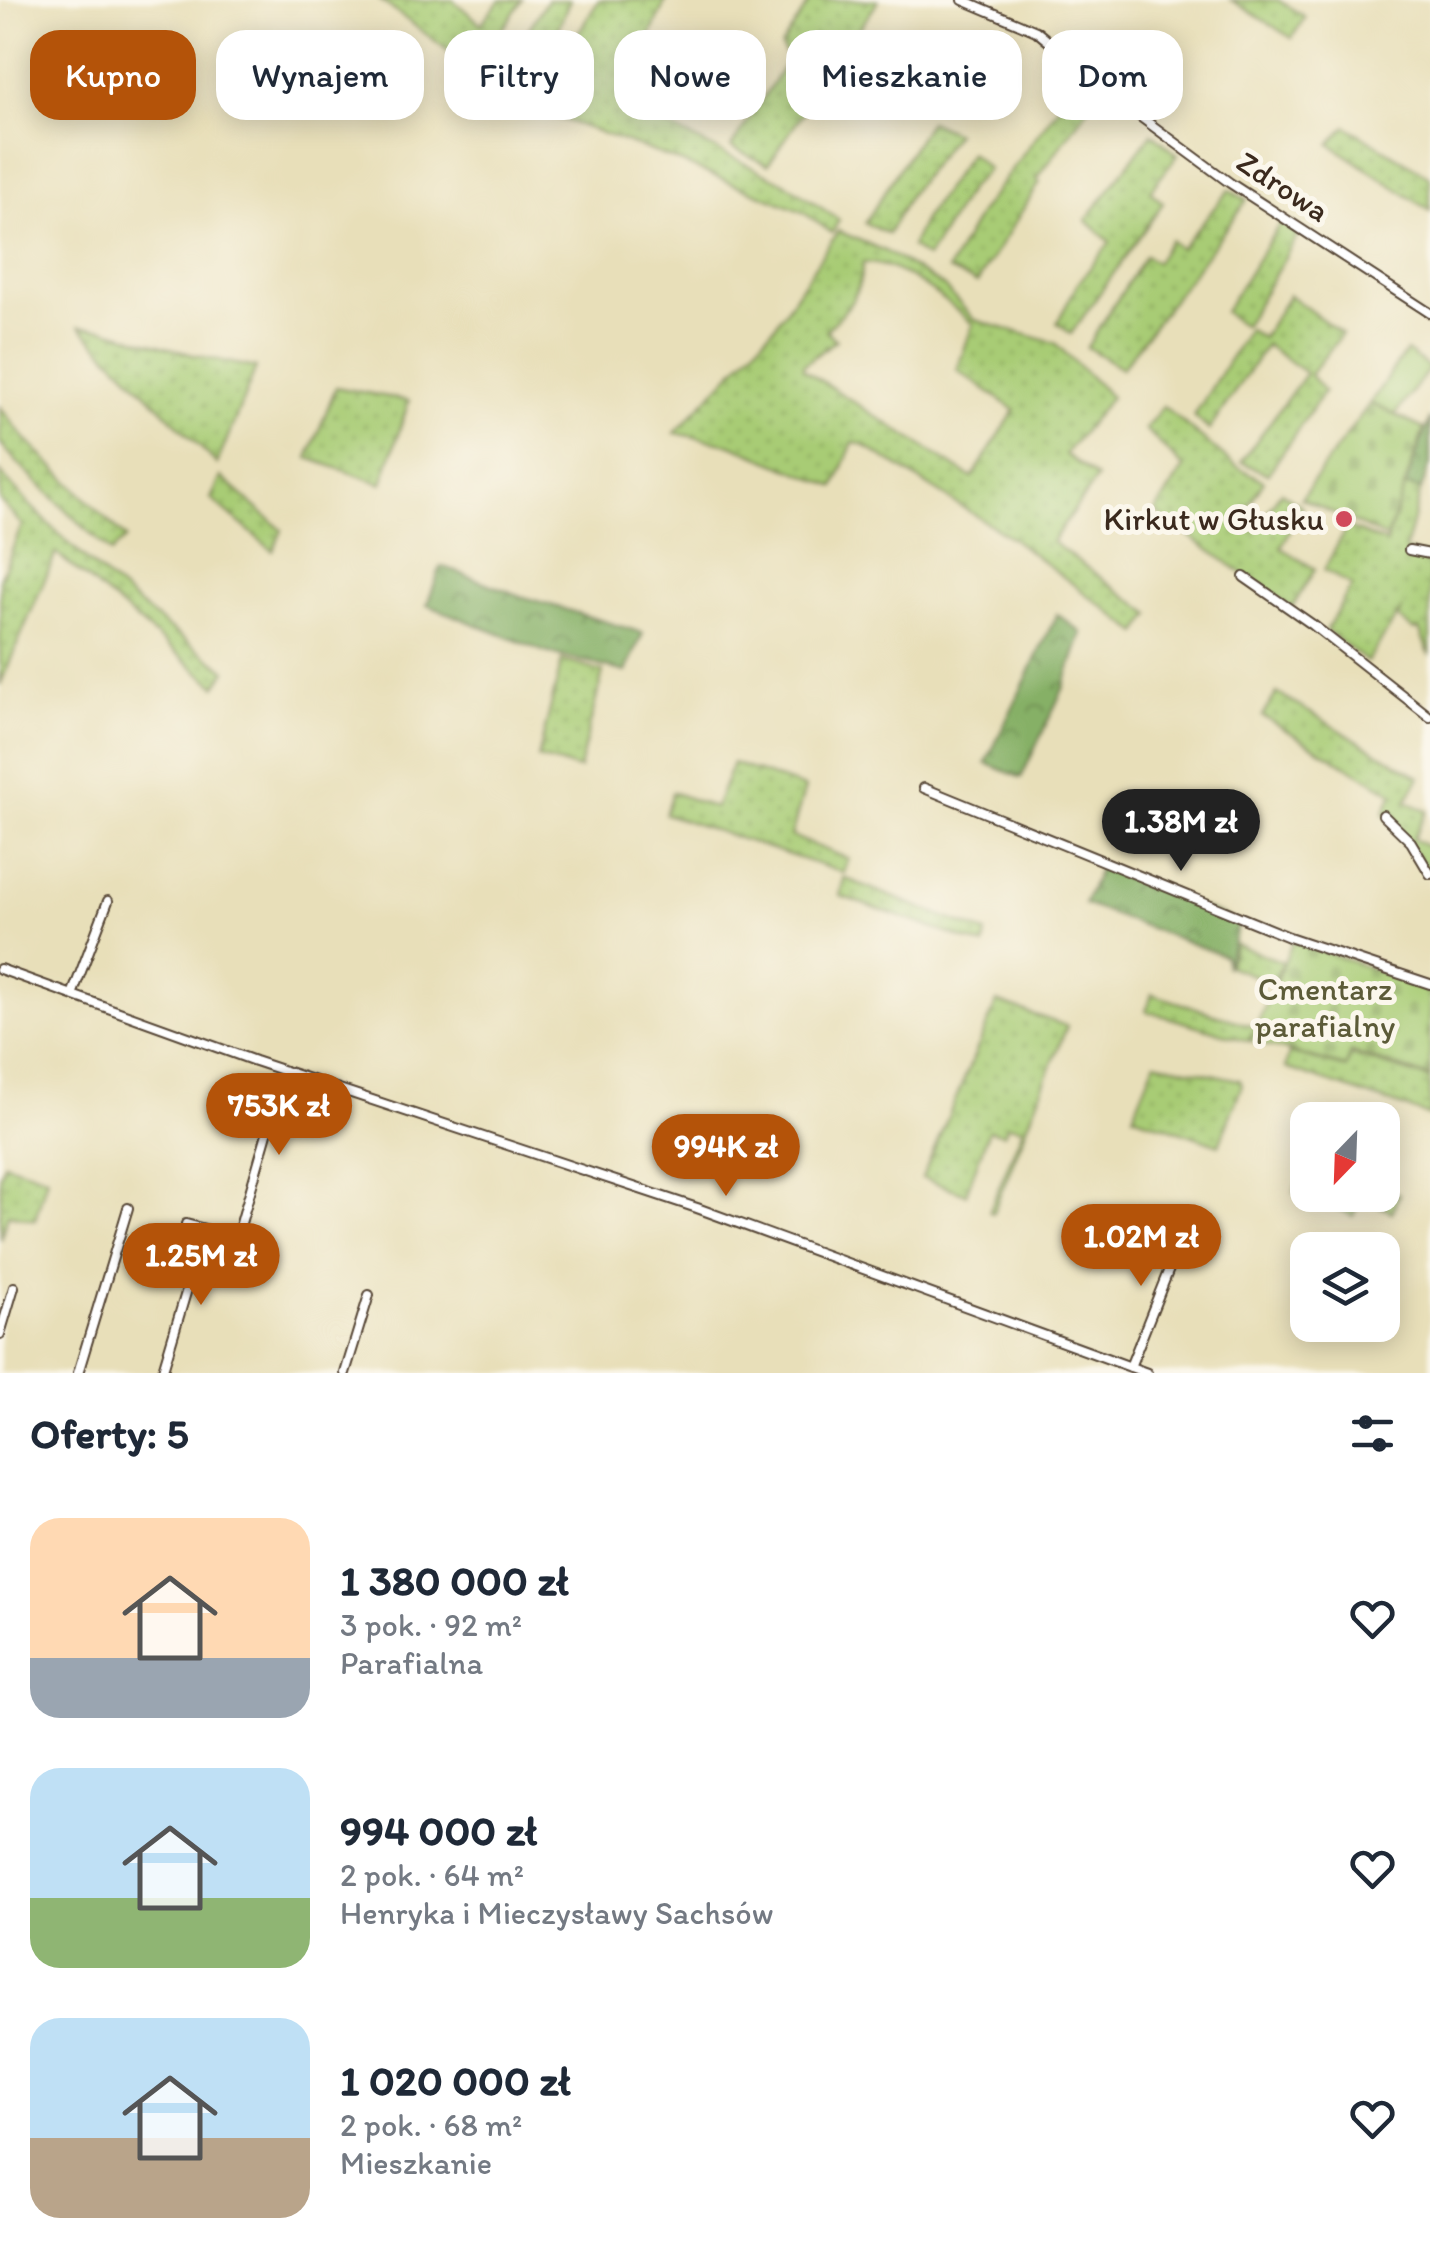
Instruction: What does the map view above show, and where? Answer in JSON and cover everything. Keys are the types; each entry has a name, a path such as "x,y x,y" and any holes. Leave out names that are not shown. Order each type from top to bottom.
{"street":[{"name":"Zdrowa","path":"963,0 1036,31 1230,184 1430,312"},
{"path":"1410,550 1430,554"},
{"path":"1244,577 1313,624 1430,717"},
{"path":"924,788 1272,930 1430,984"},
{"path":"1383,816 1411,842 1430,874"},
{"path":"72,995 108,901"},
{"path":"0,968 286,1071 697,1208 1147,1373"},
{"path":"186,1224 238,1236 286,1071"},
{"path":"78,1373 128,1208"},
{"path":"1130,1366 1186,1224"},
{"path":"162,1373 206,1229"},
{"path":"0,1334 14,1288"},
{"path":"345,1373 370,1294"}],"green space":[{"path":"380,0 453,0 481,24 500,0 522,0 502,30 444,30 444,48"},
{"path":"547,0 570,0 557,30 528,30"},
{"path":"599,0 666,0 653,30 614,30 614,120 655,120 787,184 839,220 832,233 803,212 565,120 594,120 594,30 580,30"},
{"path":"811,0 879,0 859,30 792,30"},
{"path":"1231,0 1278,0 1305,17 1292,38"},
{"path":"786,63 786,120 798,120 768,165 731,147 749,120 766,120 766,93"},
{"path":"1048,120 1079,120 1037,179 1040,182 977,283 948,270 980,212"},
{"path":"929,121 956,133 909,195 888,234 865,223"},
{"path":"1346,126 1430,177 1430,211 1330,144"},
{"path":"1152,133 1178,155 1150,191 1163,203 1071,334 1057,323 1077,285 1110,242 1086,220"},
{"path":"970,153 988,169 970,187 927,258 911,247 924,219"},
{"path":"1229,190 1247,200 1122,368 1087,347 1145,256 1156,262 1170,240 1180,249"},
{"path":"1281,222 1298,235 1244,326 1224,312"},
{"path":"838,231 885,251 943,286 975,320 1055,343 1111,397 1065,454 1097,478 1052,542 1151,614 1138,633 1013,539 865,446 853,442 835,487 728,444 675,433 775,326","holes":["863,263 877,264 921,284 973,324 957,370 1015,410 972,478 803,369 803,365 836,340 826,330 852,301"]},
{"path":"1289,295 1342,334 1310,375 1324,391 1268,474 1241,462 1306,373 1266,345 1209,430 1194,416 1248,329 1262,338"},
{"path":"80,327 104,329 256,368 217,464"},
{"path":"1406,351 1430,368 1395,415 1370,403"},
{"path":"336,387 409,401 382,484 308,458"},
{"path":"1370,403 1424,429 1387,538 1301,498"},
{"path":"1163,406 1234,465 1264,481 1237,523 1253,531 1281,492 1303,507 1281,548 1315,569 1292,608 1155,512 1184,468 1145,429"},
{"path":"0,407 27,441 126,538 111,553 0,443"},
{"path":"1430,418 1430,464 1421,490 1405,486"},
{"path":"0,472 51,527 107,578 226,670 216,686 56,553 0,685 0,580 22,525 0,501"},
{"path":"221,477 282,530 273,551 211,499"},
{"path":"1405,486 1421,490 1405,550 1430,558 1430,656 1419,629 1413,630 1398,618 1402,609 1367,662 1326,630 1352,586 1324,570 1347,527 1386,543"},
{"path":"441,566 521,596 643,633 626,672 545,652 427,605"},
{"path":"1057,614 1082,633 1064,687 1021,778 986,763"},
{"path":"562,660 603,672 579,769 538,758"},
{"path":"1277,693 1420,777 1406,801 1427,811 1413,839 1430,848 1430,873 1384,813 1393,793 1262,716"},
{"path":"733,763 805,788 791,836 849,859 844,873 665,814 672,792 715,808"},
{"path":"1100,867 1239,922 1226,968 1225,956 1084,904"},
{"path":"844,878 986,933 984,946 840,896"},
{"name":"Cmentarz parafialny","path":"1293,941 1430,989 1430,1077 1351,1052 1346,1067 1250,1041"},
{"path":"1235,944 1283,962 1273,983 1228,966"},
{"path":"1152,994 1255,1027 1248,1041 1146,1011"},
{"path":"997,1002 1067,1026 993,1213 989,1212 1023,1128 1008,1125 1004,1134 989,1130 966,1194 922,1178"},
{"path":"1289,1053 1346,1068 1351,1055 1430,1079 1430,1116 1400,1106 1400,1102 1388,1102 1285,1068"},
{"path":"1155,1062 1240,1080 1242,1085 1219,1145 1133,1115"},
{"path":"4,1163 47,1177 35,1220 8,1214 1,1240 0,1177"}],"place":[{"name":"Kirkut w Głusku","path":"1344,519"}]}
